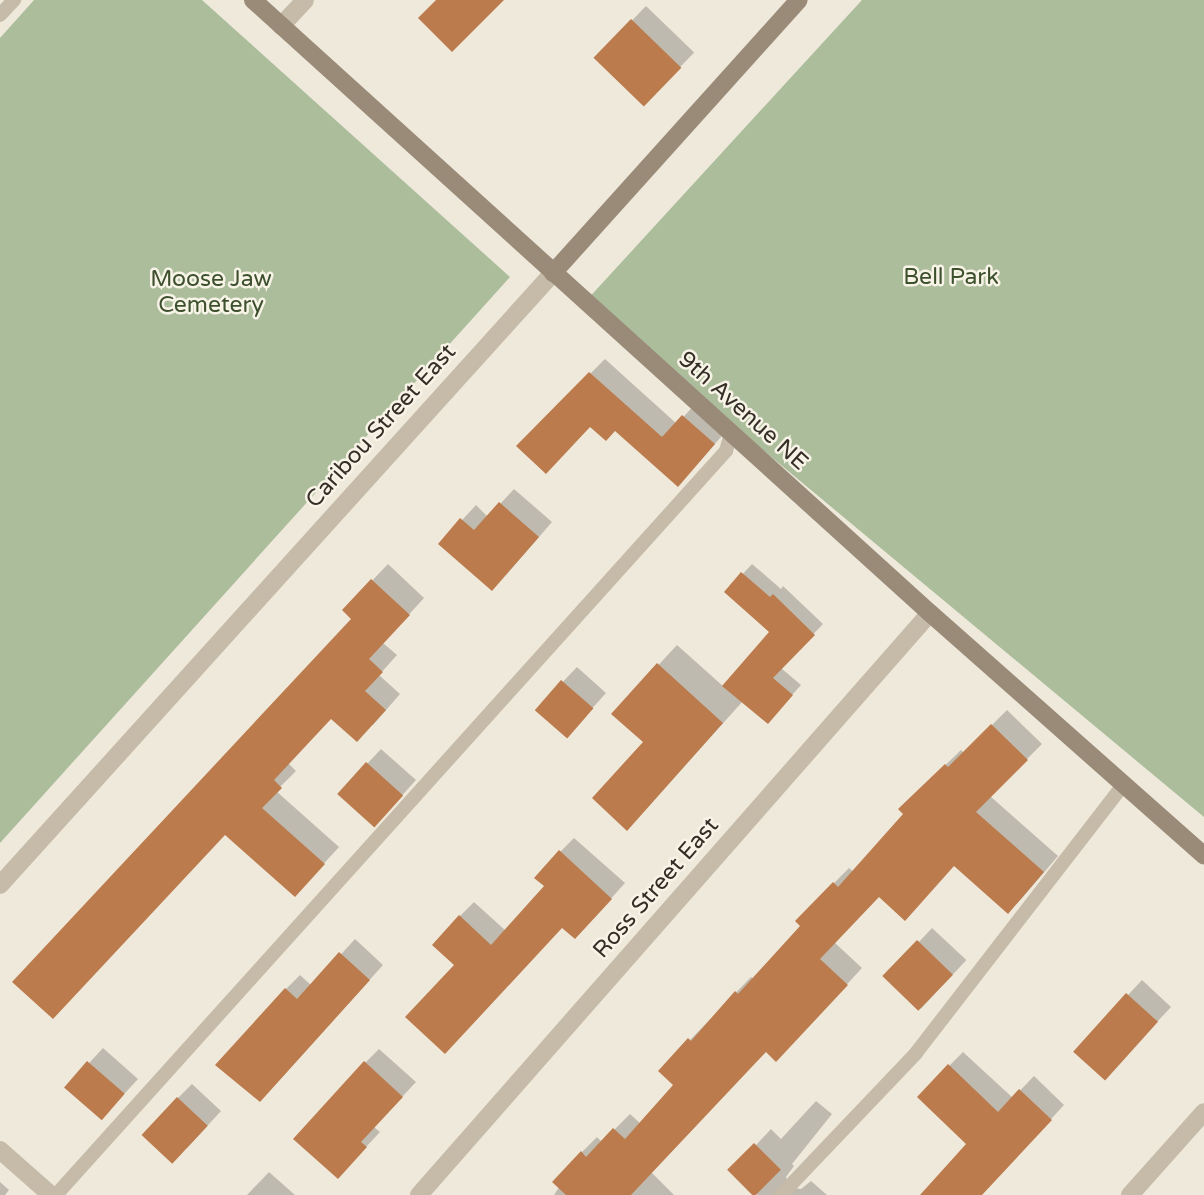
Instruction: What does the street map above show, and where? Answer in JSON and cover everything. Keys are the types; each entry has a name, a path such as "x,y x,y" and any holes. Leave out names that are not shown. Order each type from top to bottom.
{"street":[{"name":"9th Avenue NE","path":"253,0 930,613 1204,855"},
{"path":"281,26 304,0"},
{"name":"Caribou Street East","path":"0,885 799,0"},
{"name":"Ross Street East","path":"419,1195 930,613"},
{"path":"1129,1195 1204,1112"},
{"path":"0,1150 51,1195"}],"lane":[{"path":"0,15 14,0"},
{"path":"56,1195 726,451 731,434"},
{"path":"781,1195 916,1053 1124,784"}],"green space":[{"name":"Moose Jaw Cemetery","path":"34,0 202,0 510,277 0,843 0,38"},
{"name":"Bell Park","path":"862,0 1204,0 1204,817 585,302"}],"building":[{"path":"436,0 504,0 452,52 418,18"},
{"path":"631,19 681,68 644,106 593,58"},
{"path":"589,372 662,437 682,415 715,444 678,487 615,431 606,441 590,427 546,474 516,446"},
{"path":"499,502 539,537 492,591 438,544 460,518 474,530"},
{"path":"741,572 770,597 773,594 815,635 773,678 793,695 768,724 722,686 769,632 724,592"},
{"path":"371,579 410,615 369,659 383,672 365,691 386,710 357,742 331,719 274,780 282,788 262,808 325,864 295,897 225,835 53,1019 12,982 351,619 342,610"},
{"path":"657,663 723,723 627,831 592,798 643,742 611,714"},
{"path":"561,680 593,708 567,738 535,710"},
{"path":"991,724 1028,760 976,812 1044,872 1008,914 954,866 905,921 879,897 820,959 848,985 776,1062 766,1052 631,1195 566,1195 552,1182 581,1151 586,1157 613,1128 625,1139 673,1085 658,1071 688,1038 691,1041 735,991 738,994 800,926 795,921 833,882 838,887 903,814 898,809 945,764 948,767"},
{"path":"366,762 403,795 374,827 337,794"},
{"path":"559,850 612,899 575,939 562,928 445,1054 405,1017 454,965 432,945 459,915 491,945 544,886 534,878"},
{"path":"917,940 953,975 918,1011 882,976"},
{"path":"339,952 370,980 260,1102 215,1065 285,988 297,999"},
{"path":"1126,993 1158,1022 1105,1080 1073,1052"},
{"path":"87,1061 125,1094 102,1120 64,1087"},
{"path":"364,1061 403,1097 361,1142 367,1147 338,1179 293,1139"},
{"path":"948,1064 998,1112 1019,1089 1052,1120 982,1195 920,1195 966,1144 917,1097"},
{"path":"177,1097 208,1126 172,1164 142,1135"},
{"path":"754,1143 781,1170 756,1195 752,1195 727,1170"}]}
